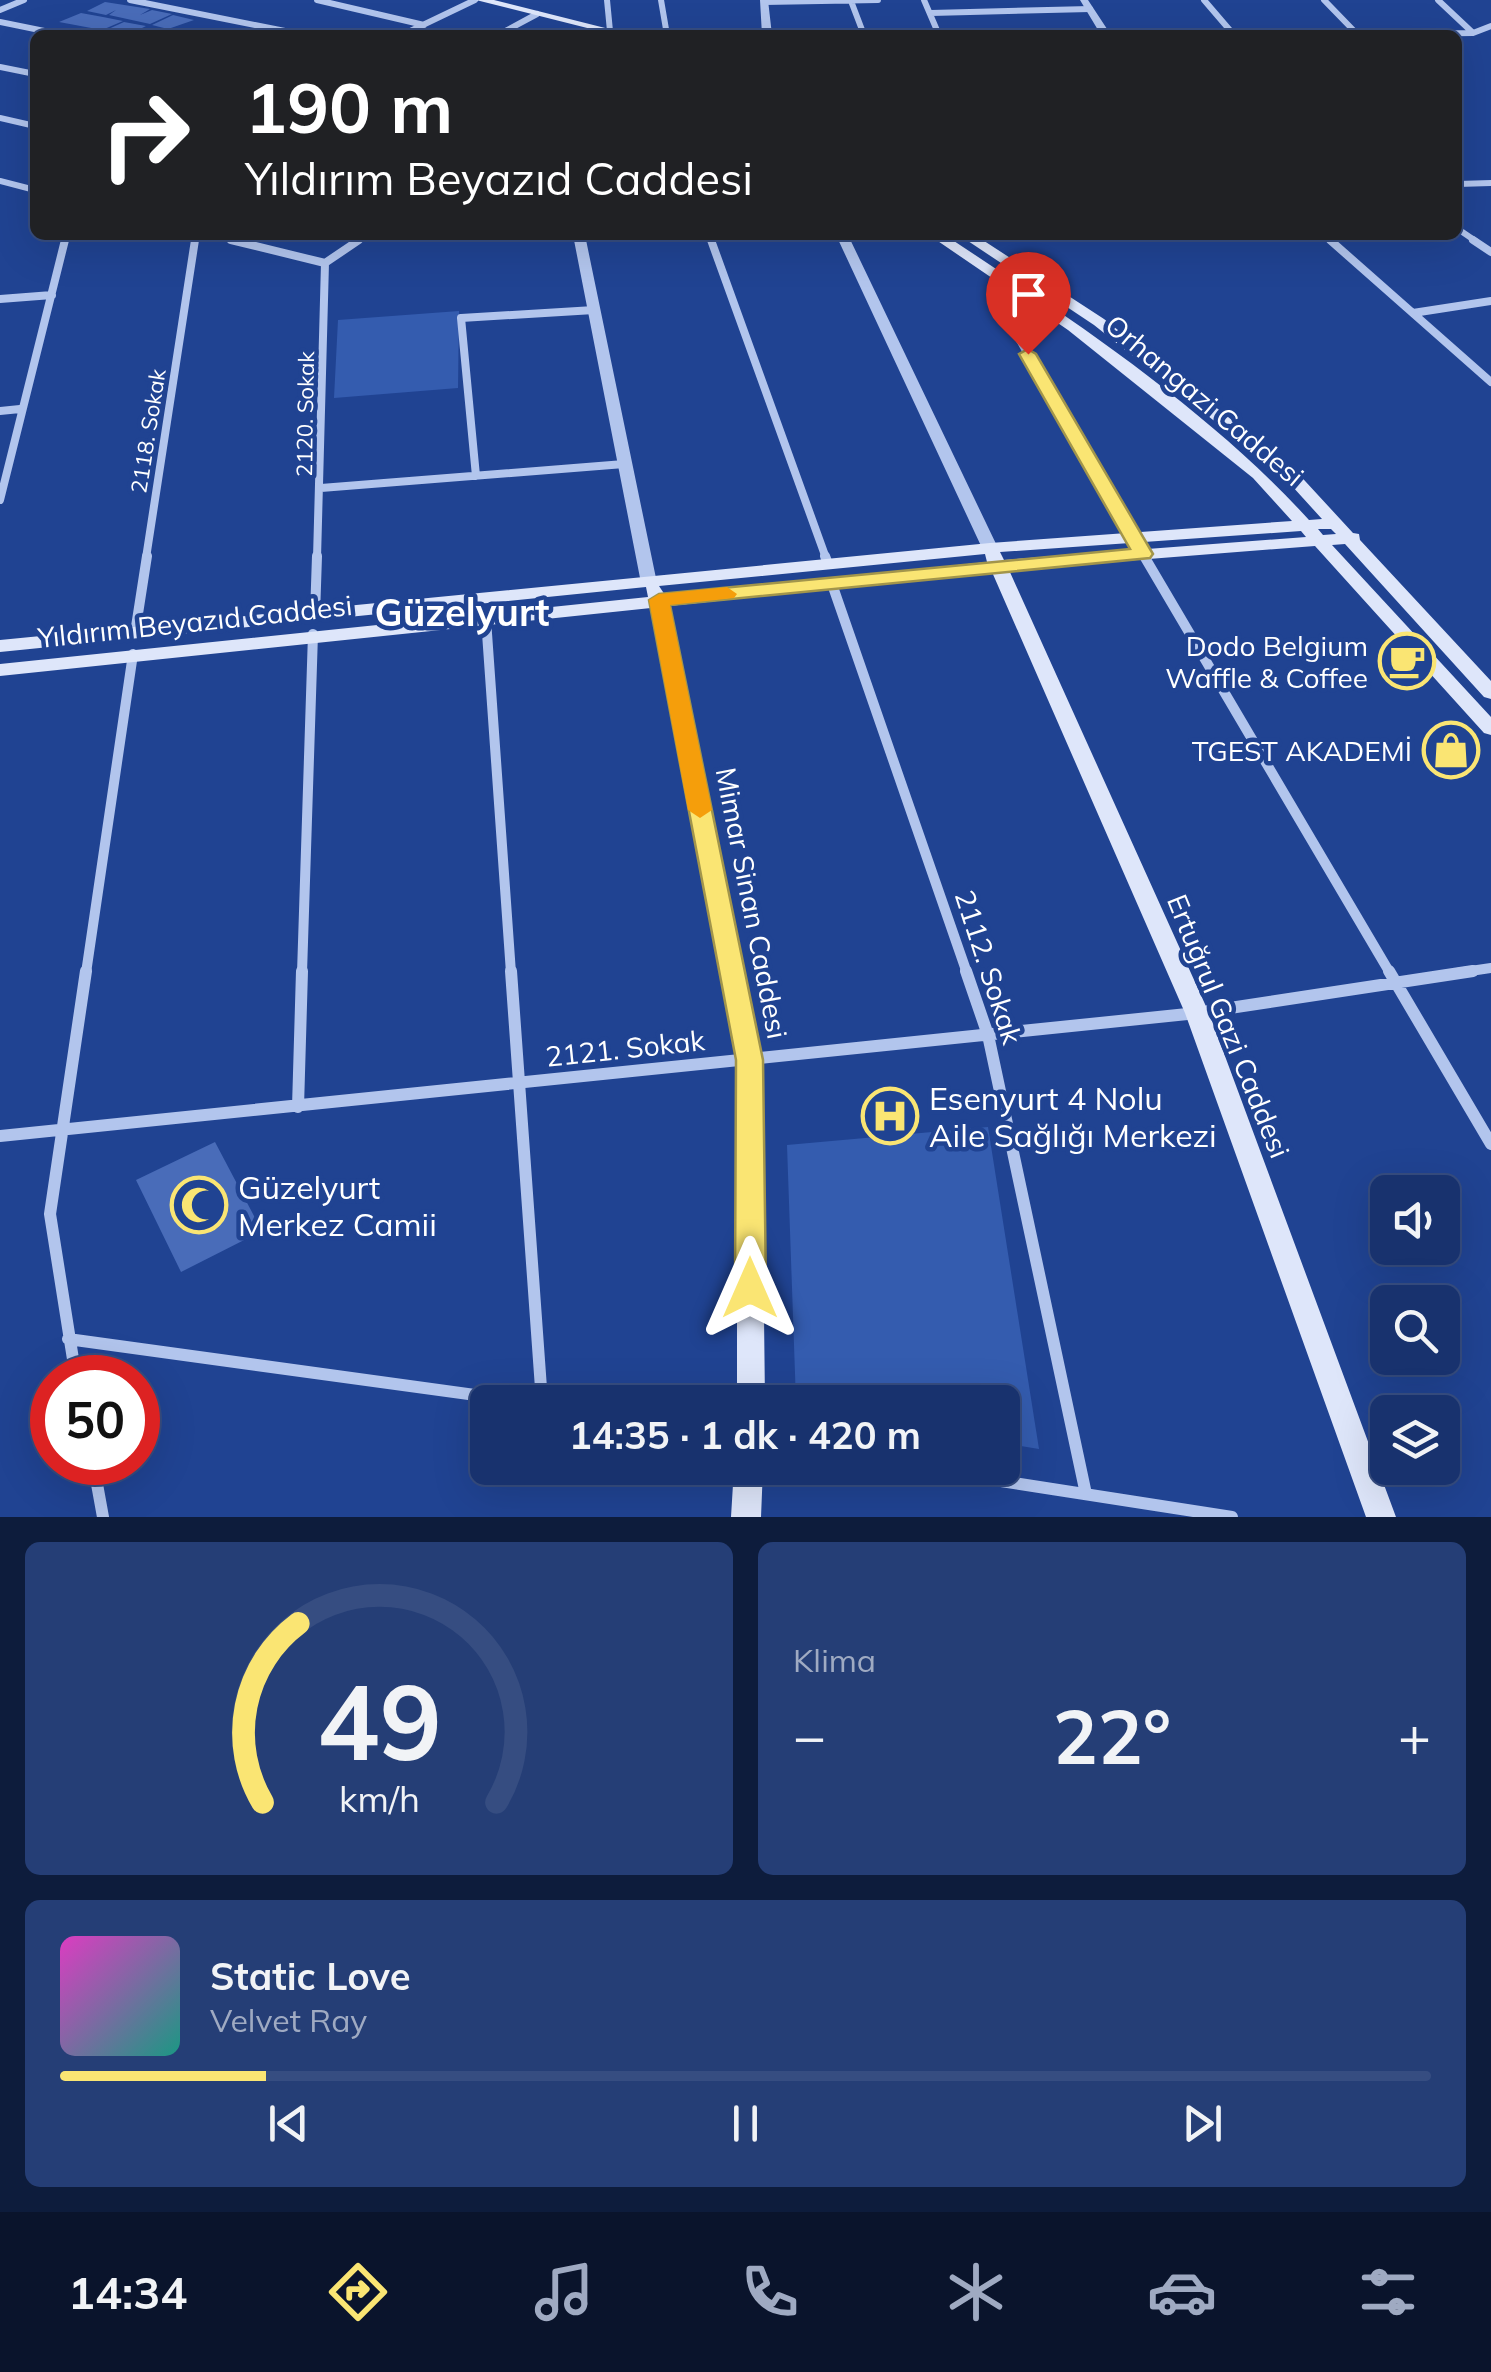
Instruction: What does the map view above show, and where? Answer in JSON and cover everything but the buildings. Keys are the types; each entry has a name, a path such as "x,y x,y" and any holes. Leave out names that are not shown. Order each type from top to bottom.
{"main road":[{"path":"478,0 595,30"},
{"name":"Orhangazi Caddesi","path":"943,240 1021,292 1208,431 1325,542 1491,729"},
{"path":"974,240 1046,284 1288,472 1353,538 1491,693"},
{"name":"Yıldırım Beyazıd Caddesi","path":"0,670 133,654 314,625 994,557 1130,536 1338,523"},
{"path":"1130,536 1143,554"},
{"name":"Yıldırım Beyazıd Caddesi","path":"994,557 1143,554 1353,538"},
{"name":"Ertuğrul Gazi Caddesi","path":"994,557 1197,1013 1381,1517"},
{"name":"Yıldırım Beyazıd Caddesi","path":"0,646 135,633 486,618 654,591"},
{"name":"Mimar Sinan Caddesi","path":"654,591 749,1060 751,1385"},
{"path":"746,1517 749,1485"}],"street":[{"path":"0,10 24,0"},
{"path":"130,0 280,30"},
{"path":"317,0 424,24"},
{"path":"412,30 478,0"},
{"path":"606,30 607,0"},
{"path":"661,0 665,30"},
{"path":"767,30 764,1 878,0"},
{"path":"924,0 937,30"},
{"path":"1204,0 1230,30"},
{"path":"1324,0 1354,30"},
{"path":"1438,0 1473,33"},
{"path":"851,1 862,30"},
{"path":"931,13 1086,5 1103,30"},
{"path":"508,30 538,14"},
{"path":"0,22 39,30"},
{"path":"1462,33 1491,26"},
{"path":"0,66 30,73"},
{"path":"0,118 30,125"},
{"path":"0,181 30,189"},
{"path":"1462,184 1491,182"},
{"path":"1462,232 1491,252"},
{"path":"0,500 65,240"},
{"name":"2118. Sokak","path":"135,633 195,240"},
{"path":"233,240 326,263 359,240"},
{"name":"Mimar Sinan Caddesi","path":"580,240 624,464 654,591"},
{"name":"2112. Sokak","path":"710,240 830,574 988,1035 1086,1494"},
{"name":"Ertuğrul Gazi Caddesi","path":"844,240 994,557"},
{"path":"1331,240 1491,382"},
{"name":"2120. Sokak","path":"298,1108 326,263"},
{"path":"1021,292 1011,297 1007,310 1011,324 1130,536"},
{"path":"0,299 52,295"},
{"path":"1413,313 1491,301"},
{"path":"476,476 462,318 594,310"},
{"path":"1477,370 1491,368"},
{"path":"0,411 20,409"},
{"path":"321,488 624,464"},
{"path":"1143,554 1491,1144"},
{"path":"486,618 541,1385"},
{"path":"71,1355 50,1214 133,654"},
{"name":"2121. Sokak","path":"0,1136 1197,1013 1491,968"},
{"path":"68,1338 470,1394"},
{"path":"1020,1484 1232,1517"},
{"path":"97,1485 103,1517"}],"shaded area":[{"path":"459,311 458,388 334,398 338,320"},
{"path":"988,1127 1039,1449 1020,1446 1020,1385 795,1385 787,1145"}],"slow traffic":[{"path":"700,810 659,600 727,594"}],"place":[{"name":"Dodo Belgium Waffle & Coffee","path":"1407,661"},
{"name":"TGEST AKADEMİ","path":"1451,750"},
{"name":"Esenyurt 4 Nolu Aile Sağlığı Merkezi","path":"890,1116"},
{"name":"Güzelyurt Merkez Camii","path":"199,1205"}],"district":[{"name":"Güzelyurt","path":"462,612"}],"route":[{"path":"750,1288 749,1060 659,600 1143,554 1028,354"}]}
